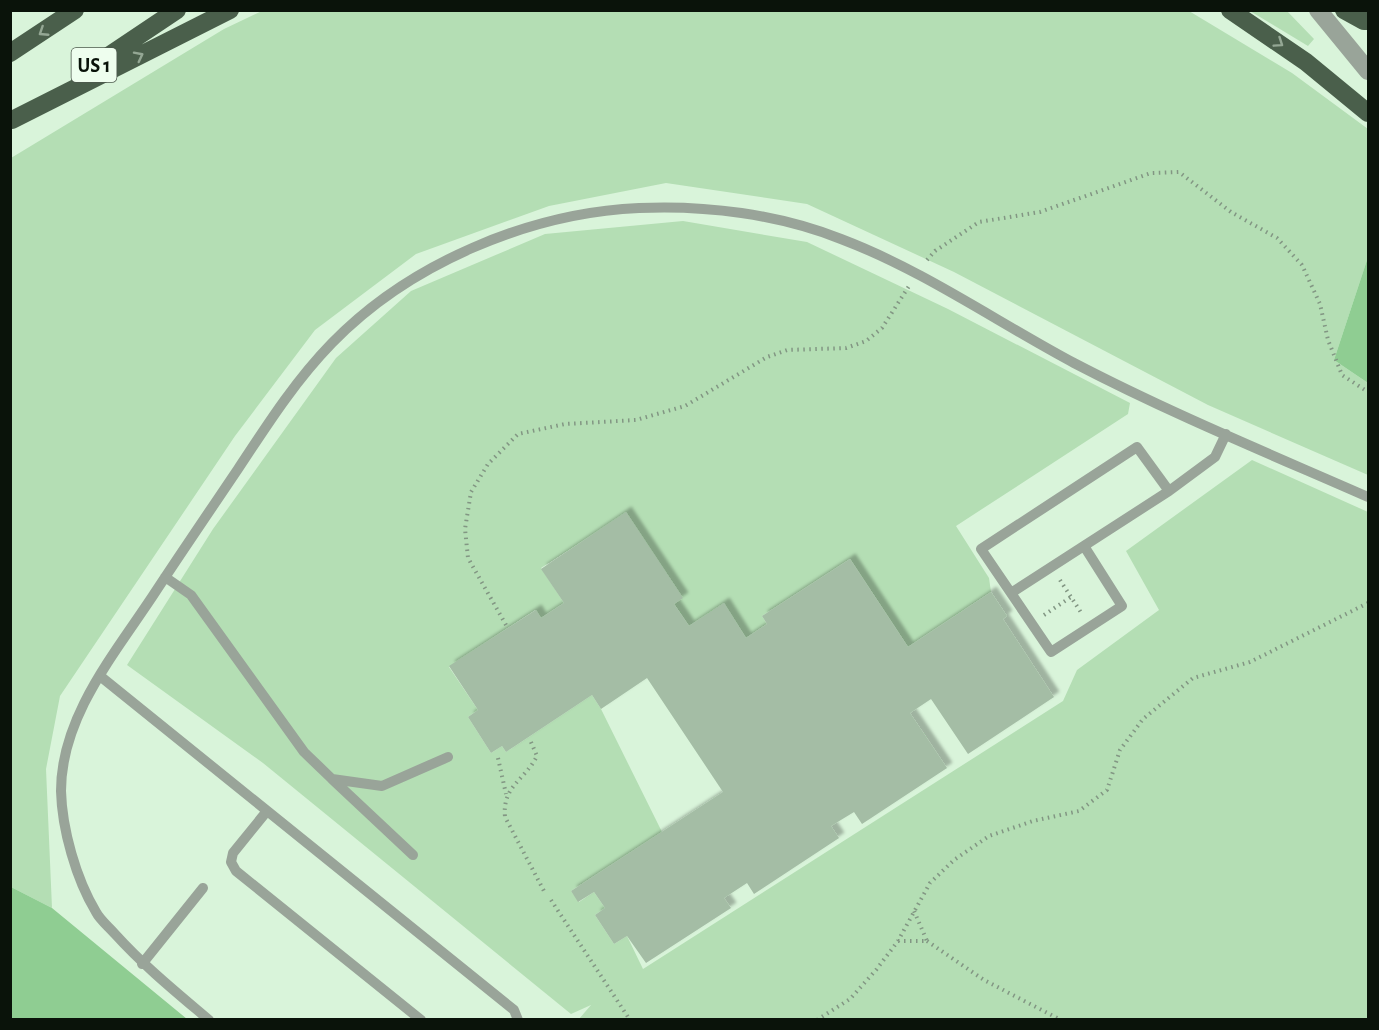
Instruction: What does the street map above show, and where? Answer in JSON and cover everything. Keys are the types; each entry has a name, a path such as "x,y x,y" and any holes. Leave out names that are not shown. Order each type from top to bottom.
{"highway":[{"name":"US 1","path":"10,53 75,10"},
{"name":"US 1","path":"11,120 177,10"},
{"path":"11,120 230,10"},
{"path":"1230,10 1306,62 1368,113"},
{"path":"1344,10 1368,21"}],"street":[{"path":"1318,10 1368,71"}],"lane":[{"path":"209,1020 142,964 96,914 69,849 61,789 71,729 100,676 287,394 333,342 386,297 449,260 518,232 575,216 637,208 700,208 766,217 840,239 916,275 1078,364 1226,434 1368,497"},
{"path":"1011,592 1169,491 1215,457 1226,434"},
{"path":"1084,546 1122,606 1051,652 981,549 1137,447 1169,491"},
{"path":"165,577 191,595 304,752 413,855"},
{"path":"100,676 514,1010 518,1020"},
{"path":"332,779 382,786 448,757"},
{"path":"267,811 234,853 231,862 236,871 421,1020"},
{"path":"142,964 203,888"}],"path":[{"path":"506,625 468,558 465,529 471,492 488,464 518,434 565,424 636,420 685,406 767,357 787,350 846,348 866,341 882,328 916,275 935,251 979,222 1040,212 1151,172 1179,172 1231,212 1277,238 1302,265 1320,304 1328,340 1342,375 1368,392"},
{"path":"1052,567 1090,627"},
{"path":"1031,623 1071,597"},
{"path":"817,1020 850,999 898,941 930,883 954,860 989,836 1033,821 1078,811 1107,790 1120,750 1143,719 1193,678 1250,662 1368,603"},
{"path":"506,794 537,756 531,742"},
{"path":"498,758 506,794 505,817 544,891"},
{"path":"551,900 630,1020"},
{"path":"914,911 927,941 984,980 1061,1020"},
{"path":"898,941 927,941"}],"green space":[{"path":"264,10 1189,11 1292,73 1368,129 1368,257 1334,360 1368,383 1368,475 1208,405 954,272 807,204 666,183 549,206 416,254 315,330 235,436 60,696 46,769 52,908 11,887 11,158 224,29"},
{"path":"1250,11 1287,11 1314,39 1308,46"},
{"path":"683,221 807,242 948,309 1130,403 1128,414 956,526 989,578 991,592 908,647 850,559 762,616 767,624 746,638 724,604 689,626 674,604 682,598 626,513 541,568 564,603 541,618 535,610 449,667 478,710 468,717 491,753 502,746 506,752 592,695 601,709 662,832 571,891 579,902 594,892 605,908 595,915 614,944 627,936 643,969 1063,701 1077,670 1159,610 1126,551 1252,460 1368,512 1368,1019 579,1019 591,1005 571,1014 263,763 127,665 213,529 336,358 411,291 545,234"},
{"path":"1368,257 1368,383 1334,360"},
{"path":"11,887 52,908 187,1019 11,1019"}],"building":[{"path":"626,512 683,598 674,604 689,626 724,603 746,638 767,624 762,616 850,559 908,647 991,592 1007,616 1003,619 1054,697 968,754 931,699 910,713 947,768 862,824 854,812 831,826 839,838 754,894 747,883 724,898 731,908 646,963 627,936 614,944 595,915 605,908 594,892 578,902 571,891 723,792 647,678 601,709 592,695 506,752 502,746 491,753 468,717 478,710 449,666 536,610 541,618 564,603 541,569"}]}
